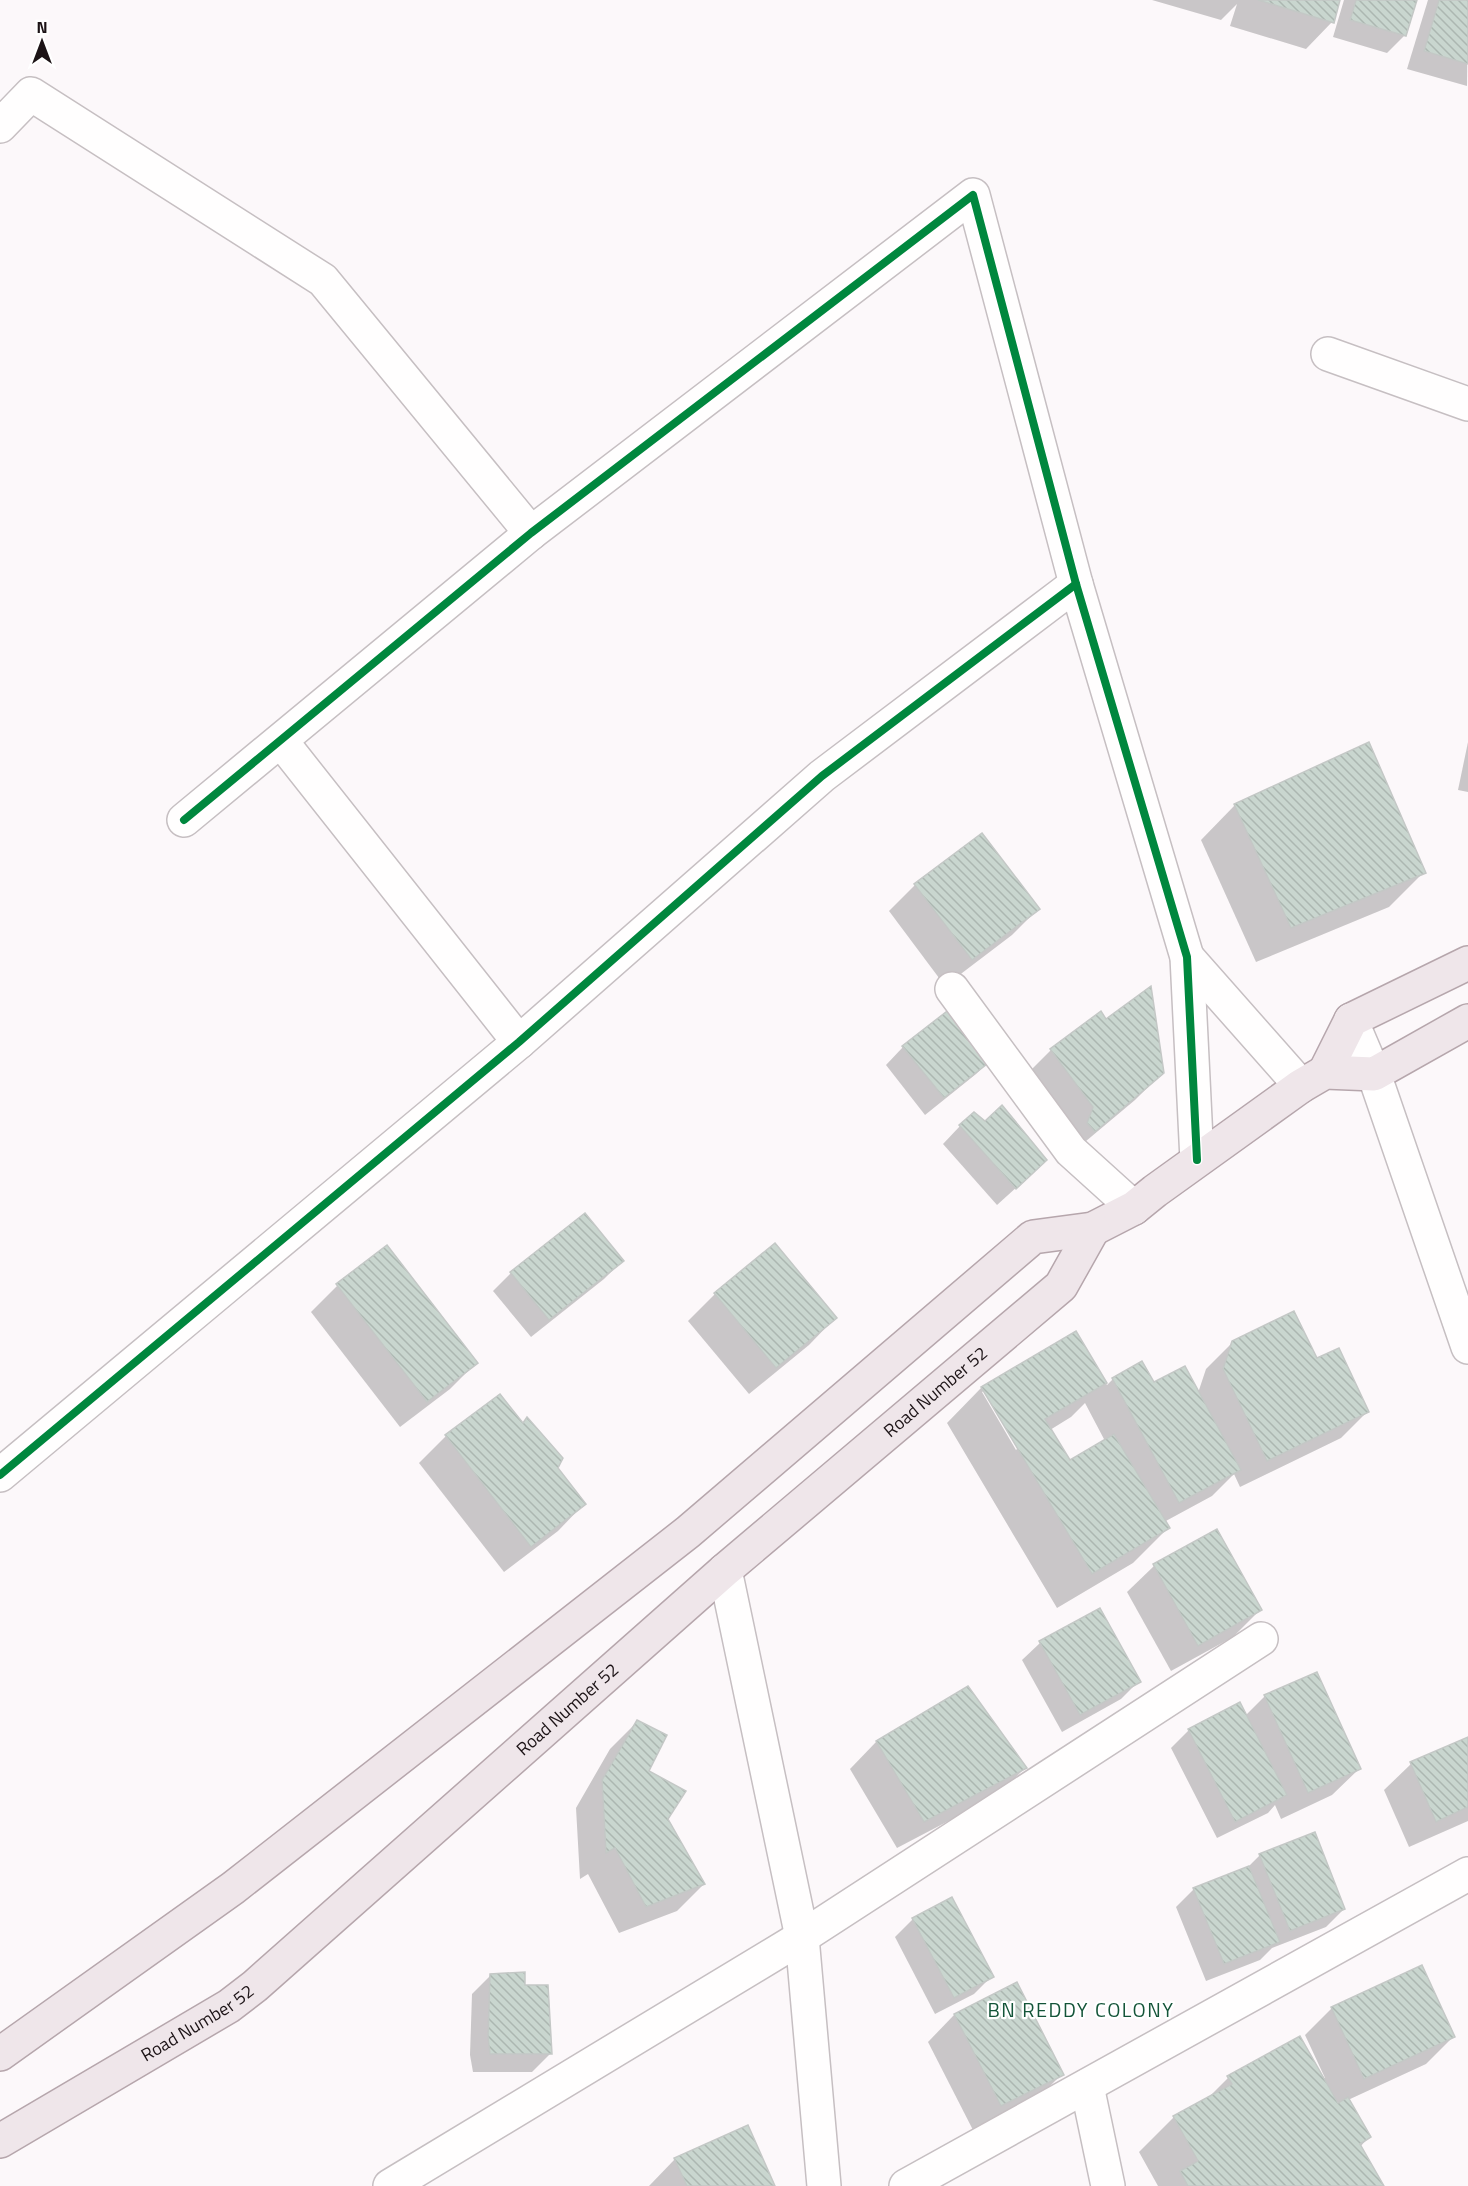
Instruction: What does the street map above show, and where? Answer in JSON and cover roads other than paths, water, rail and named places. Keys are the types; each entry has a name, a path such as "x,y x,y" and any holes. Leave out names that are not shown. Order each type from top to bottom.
{"main road":[{"path":"0,2054 233,1888 688,1532 1033,1237 1093,1229 1134,1208 1197,1160 1313,1079 1351,1020 1468,963"},
{"path":"1313,1079 1374,1074 1468,1021"},
{"name":"Road Number 52","path":"0,2141 228,2006 255,1986 725,1570 1061,1286 1093,1229"}],"street":[{"path":"0,126 31,93 323,280 531,533"},
{"path":"184,820 531,533 973,195 1076,584 1187,957 1197,1160"},
{"path":"1328,354 1468,404"},
{"path":"0,1475 519,1042 822,776 1076,584"},
{"path":"281,741 519,1042"},
{"path":"1187,957 1313,1079"},
{"path":"952,989 1071,1151 1134,1208"},
{"path":"1351,1020 1374,1074 1468,1347"},
{"path":"725,1570 802,1937 824,2186"},
{"path":"390,2186 802,1937 1261,1639"},
{"path":"906,2186 1468,1874"},
{"path":"1087,2085 1108,2186"}],"district":[{"name":"BN REDDY COLONY","path":"1081,2010"}]}
